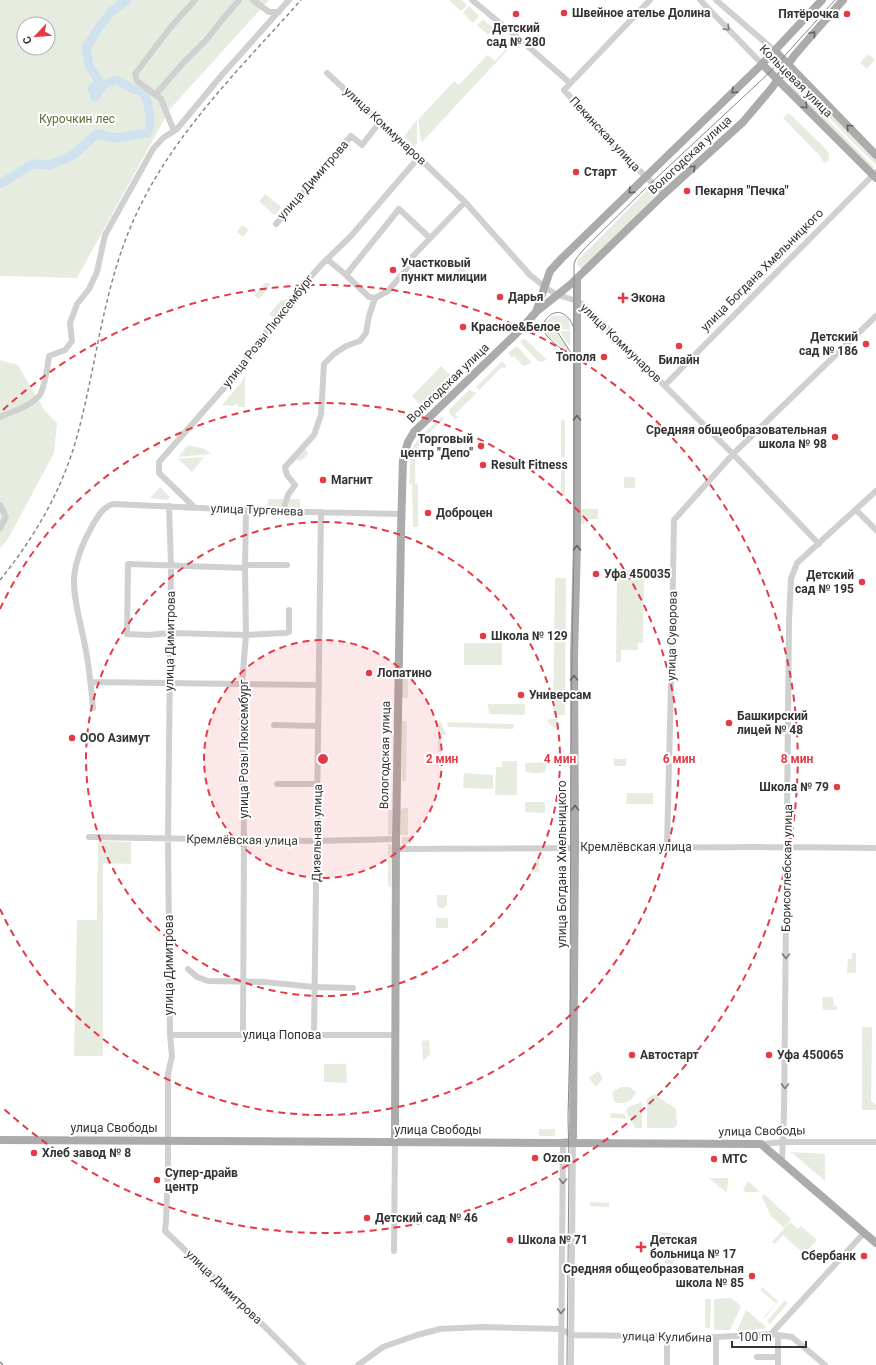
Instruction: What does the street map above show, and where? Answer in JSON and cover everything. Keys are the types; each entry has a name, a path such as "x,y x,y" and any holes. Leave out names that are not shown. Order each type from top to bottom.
{"main road":[{"name":"Вологодская улица","path":"536,312 550,271 762,64 822,0"},
{"name":"Вологодская улица","path":"395,1142 396,839 403,459 408,442 414,432 522,328 536,312 577,278 664,194 743,122 764,98 812,34 844,0"},
{"name":"Кольцевая улица","path":"775,51 876,155"},
{"name":"Кольцевая улица","path":"762,64 875,175"},
{"name":"улица Богдана Хмельницкого","path":"573,1140 575,847 574,657 577,546 577,278"},
{"name":"улица Свободы","path":"0,1140 563,1142 573,1140 761,1144"},
{"path":"761,1144 876,1244"}],"street":[{"path":"174,131 161,98 137,81 135,74 170,28 195,0"},
{"path":"156,94 183,63 207,39 239,0"},
{"path":"253,0 268,12 279,12"},
{"path":"0,417 26,405 40,395 47,372 49,356 65,350 72,341 70,323 77,304 89,289 97,272 105,235 153,150 163,138 174,131 289,0"},
{"name":"Пекинская улица","path":"472,0 570,83 564,90 617,148 664,194"},
{"path":"570,83 650,0"},
{"name":"Кольцевая улица","path":"700,0 762,64"},
{"name":"Кольцевая улица","path":"716,0 775,51"},
{"name":"улица Коммунаров","path":"327,73 419,157 465,202 530,275 558,295 577,301 584,305 733,454 819,544"},
{"name":"улица Димитрова","path":"276,224 351,136 362,145 380,122"},
{"name":"улица Розы Люксембург","path":"194,507 159,473 159,462 244,365 246,360 286,305 327,259 351,236 419,157"},
{"name":"улица Богдана Хмельницкого","path":"664,386 875,175"},
{"path":"327,259 369,297 375,298 388,291 405,271 413,256 465,202"},
{"path":"346,275 399,209 430,238"},
{"path":"283,511 288,495 296,485 287,475 286,467 314,434 321,415 324,364 334,354 363,337 366,333 369,316 375,298"},
{"name":"улица Суворова","path":"667,848 672,670 674,520 733,454 876,316"},
{"name":"Борисоглебская улица","path":"782,1161 784,1142 789,621 791,579 797,564 876,491"},
{"name":"улица Тургенева","path":"91,682 74,578 77,560 82,545 103,508 112,504 246,510 402,514"},
{"path":"0,505 6,517 0,528"},
{"name":"улица Димитрова","path":"169,506 171,566 168,838 170,1035 172,1056 168,1074 168,1140 165,1231 245,1307 303,1365"},
{"name":"улица Розы Люксембург","path":"243,1035 244,840 242,684 246,635 246,510"},
{"path":"856,510 876,530"},
{"name":"Дизельная улица","path":"314,1035 321,512"},
{"path":"287,565 171,566 128,564 127,634 170,633 246,635 289,632 290,610"},
{"path":"93,708 91,682 319,685"},
{"path":"274,726 318,726"},
{"path":"277,784 317,784"},
{"name":"Кремлёвская улица","path":"89,837 316,841 396,839"},
{"name":"Кремлёвская улица","path":"396,848 876,848"},
{"path":"188,969 197,977 208,981 264,982 314,987 353,988"},
{"name":"улица Попова","path":"170,1035 395,1035"},
{"path":"571,1365 573,1140"},
{"name":"Вологодская улица","path":"394,1251 395,1142"},
{"path":"561,1365 563,1142"},
{"name":"улица Свободы","path":"761,1144 784,1142 876,1142"},
{"path":"771,1334 864,1233"},
{"path":"358,1365 383,1347 440,1328 481,1327 561,1329 571,1335"},
{"name":"улица Кулибина","path":"571,1335 716,1338 771,1334 792,1337 825,1365"},
{"path":"778,1335 778,1361"},
{"path":"667,1337 667,1365"},
{"path":"716,1338 716,1365"},
{"path":"757,1357 778,1361 784,1365"}],"green space":[{"name":"Курочкин лес","path":"0,0 269,0 170,109 77,278 0,276"},
{"path":"449,0 461,0 467,5 461,11"},
{"path":"469,6 479,16 473,23 463,13"},
{"path":"483,19 493,28 488,35 477,25"},
{"path":"504,38 512,45 422,142 418,120 454,81 459,85 487,55 495,61 506,49 496,39"},
{"path":"868,54 875,60 867,69 860,63"},
{"path":"795,78 876,159 876,165 792,81"},
{"path":"791,83 874,167 872,170 788,86"},
{"path":"787,114 790,114 826,149 829,154 828,161 824,163 820,156 783,118"},
{"path":"417,120 417,144 414,147 405,138 405,135"},
{"path":"648,189 651,189 656,194 655,197 583,268 581,268 577,264 578,260"},
{"path":"265,194 280,206 281,208 276,214 273,214 259,201"},
{"path":"242,225 249,230 243,237 237,232"},
{"path":"461,266 470,275 458,278 453,274"},
{"path":"266,282 271,285 259,299 254,295"},
{"path":"282,299 284,301 286,299 289,301 274,318 269,314"},
{"path":"555,315 565,316 569,319 570,330 558,329 553,322 551,324 554,329 545,329 547,320"},
{"path":"545,330 555,331 569,349 568,352 549,337"},
{"path":"559,331 570,331 570,346"},
{"path":"524,338 547,360 539,362 520,342"},
{"path":"517,346 532,363 523,366 514,356 512,358 508,353"},
{"path":"0,360 18,365 45,411 57,423 54,453 8,539 0,548"},
{"path":"501,362 506,365 505,369 502,367 479,390 476,387"},
{"path":"441,366 455,380 425,410 412,396"},
{"path":"245,375 245,407 237,407 238,404 235,404 234,406 222,405 241,383"},
{"path":"469,390 477,393 455,414 458,417 455,419 449,413 449,410"},
{"path":"442,417 444,419 424,438 417,450 415,483 418,484 418,527 413,527 412,485 409,483 411,452 414,445 428,429"},
{"path":"561,420 565,420 565,457 561,457"},
{"path":"188,445 205,449 211,454 178,457"},
{"path":"304,449 308,452 308,454 301,461 296,460 288,468"},
{"path":"204,457 192,472 178,459"},
{"path":"561,464 565,464 565,496 561,496"},
{"path":"624,477 635,477 635,488 624,488"},
{"path":"160,487 170,497 167,500 150,498"},
{"path":"268,499 284,499 280,509 267,509"},
{"path":"290,499 300,499 300,510 287,510"},
{"path":"582,509 598,509 598,519 584,519 584,525 579,522"},
{"path":"612,570 637,570 637,579 644,579 643,643 638,643 638,650 621,650 621,662 616,662 617,578 611,578"},
{"path":"555,578 566,578 565,715 553,715"},
{"path":"464,643 502,643 502,665 464,665"},
{"path":"400,671 408,678 408,698 399,698"},
{"path":"488,704 525,704 525,713 523,715 489,714"},
{"path":"550,719 557,719 557,731 547,721"},
{"path":"402,721 407,721 406,781 402,781"},
{"path":"438,721 441,722 446,735 442,735 441,752 438,752"},
{"path":"447,722 514,724 513,729 448,727"},
{"path":"614,759 626,759 626,766 614,766"},
{"path":"502,761 517,761 517,795 495,795 496,767 502,767"},
{"path":"527,763 546,763 546,771 541,773 530,773 525,771 525,764"},
{"path":"464,773 493,775 493,789 463,788"},
{"path":"627,793 653,793 653,804 626,804"},
{"path":"526,802 545,803 545,812 526,812"},
{"path":"403,808 408,808 408,835 400,835 400,810"},
{"path":"388,810 392,810 392,834 388,836"},
{"path":"402,837 411,837 411,844 402,844"},
{"path":"98,841 131,842 131,864 103,863 103,1056 74,1056 77,920 97,920"},
{"path":"388,843 392,846 391,887 389,887 388,884"},
{"path":"538,857 539,872 532,872 531,868"},
{"path":"437,895 447,895 447,905 442,909 437,906"},
{"path":"436,918 448,918 448,928 436,928"},
{"path":"852,953 856,953 856,973 847,973 848,959 852,959"},
{"path":"822,997 833,997 834,1006 837,1006 837,1010 823,1010"},
{"path":"862,1027 872,1027 871,1101 876,1105 876,1110 862,1110"},
{"path":"429,1040 430,1054 423,1061 422,1041"},
{"path":"324,1064 346,1064 347,1083 324,1082"},
{"path":"598,1071 603,1078 596,1087 589,1078"},
{"path":"621,1087 629,1087 636,1092 631,1100 616,1103 613,1097 613,1091"},
{"path":"654,1094 676,1109 677,1125 673,1128 647,1128 647,1099"},
{"path":"642,1102 642,1128 635,1128 626,1112 628,1107"},
{"path":"611,1113 624,1114 627,1119 610,1118"},
{"path":"539,1129 555,1129 555,1136 539,1136"},
{"path":"791,1152 825,1154 825,1181"},
{"path":"709,1178 728,1178 727,1193"},
{"path":"748,1181 760,1192 745,1192 743,1190"},
{"path":"764,1194 791,1219 784,1228 771,1216 762,1197"},
{"path":"590,1202 609,1203 609,1207 590,1206"},
{"path":"790,1222 798,1229 801,1226 817,1240 804,1254 783,1235 774,1244 772,1242"},
{"path":"653,1232 671,1233 671,1236 660,1236 660,1243 653,1243"},
{"path":"669,1249 673,1250 673,1264 665,1264 665,1259 668,1258"},
{"path":"762,1287 778,1301 765,1318 764,1317 776,1303 760,1290"},
{"path":"731,1298 741,1306 730,1330 714,1330 714,1300"},
{"path":"705,1299 711,1299 710,1328 705,1328"},
{"path":"785,1300 788,1303 770,1324 767,1321"},
{"path":"746,1310 766,1327 764,1329 737,1331"}],"waterway":[{"path":"0,184 33,164 50,165 73,155 97,134 117,138 147,133 150,125 150,119 145,94 115,80 104,85 95,97 92,88 100,83 89,65 86,48 111,12 127,0"}],"tram line":[{"path":"567,1365 571,719 574,546 574,264 584,249 651,183 770,72 835,0"},
{"path":"572,361 563,350 546,335 543,324 551,315 555,313 562,313 569,318 573,326"},
{"path":"553,325 573,356"}],"railway":[{"path":"0,580 35,531 63,478 76,440 83,413 113,278 131,226 146,194 164,163 207,106 301,0"},
{"path":"0,1362 3,1365"}],"place":[{"name":"Швейное ателье Долина","path":"564,13"},
{"name":"Детский сад № 280","path":"516,14"},
{"name":"Пятёрочка","path":"847,14"},
{"name":"Старт","path":"576,172"},
{"name":"Пекарня \"Печка\"","path":"687,191"},
{"name":"Участковый пункт милиции","path":"393,270"},
{"name":"Дарья","path":"500,297"},
{"name":"Экона","path":"623,298"},
{"name":"Красное&Белое","path":"463,327"},
{"name":"Детский сад № 186","path":"866,344"},
{"name":"Билайн","path":"679,346"},
{"name":"Тополя","path":"604,357"},
{"name":"Средняя общеобразовательная школа № 98","path":"835,437"},
{"name":"Торговый центр \"Депо\"","path":"481,446"},
{"name":"Result Fitness","path":"483,465"},
{"name":"Магнит","path":"323,480"},
{"name":"Доброцен","path":"428,513"},
{"name":"Уфа 450035","path":"596,574"},
{"name":"Детский сад № 195","path":"862,582"},
{"name":"Школа № 129","path":"483,636"},
{"name":"Лопатино","path":"369,673"},
{"name":"Универсам","path":"521,695"},
{"name":"Башкирский лицей № 48","path":"729,723"},
{"name":"ООО Азимут","path":"72,738"},
{"name":"Школа № 79","path":"837,787"},
{"name":"Автостарт","path":"632,1055"},
{"name":"Уфа 450065","path":"769,1055"},
{"name":"Хлеб завод № 8","path":"34,1153"},
{"name":"Ozon","path":"535,1158"},
{"name":"МТС","path":"714,1159"},
{"name":"Супер-драйв центр","path":"157,1180"},
{"name":"Детский сад № 46","path":"367,1218"},
{"name":"Школа № 71","path":"510,1240"},
{"name":"Детская больница № 17","path":"641,1247"},
{"name":"Сбербанк","path":"864,1256"},
{"name":"Средняя общеобразовательная школа № 85","path":"752,1276"}]}
